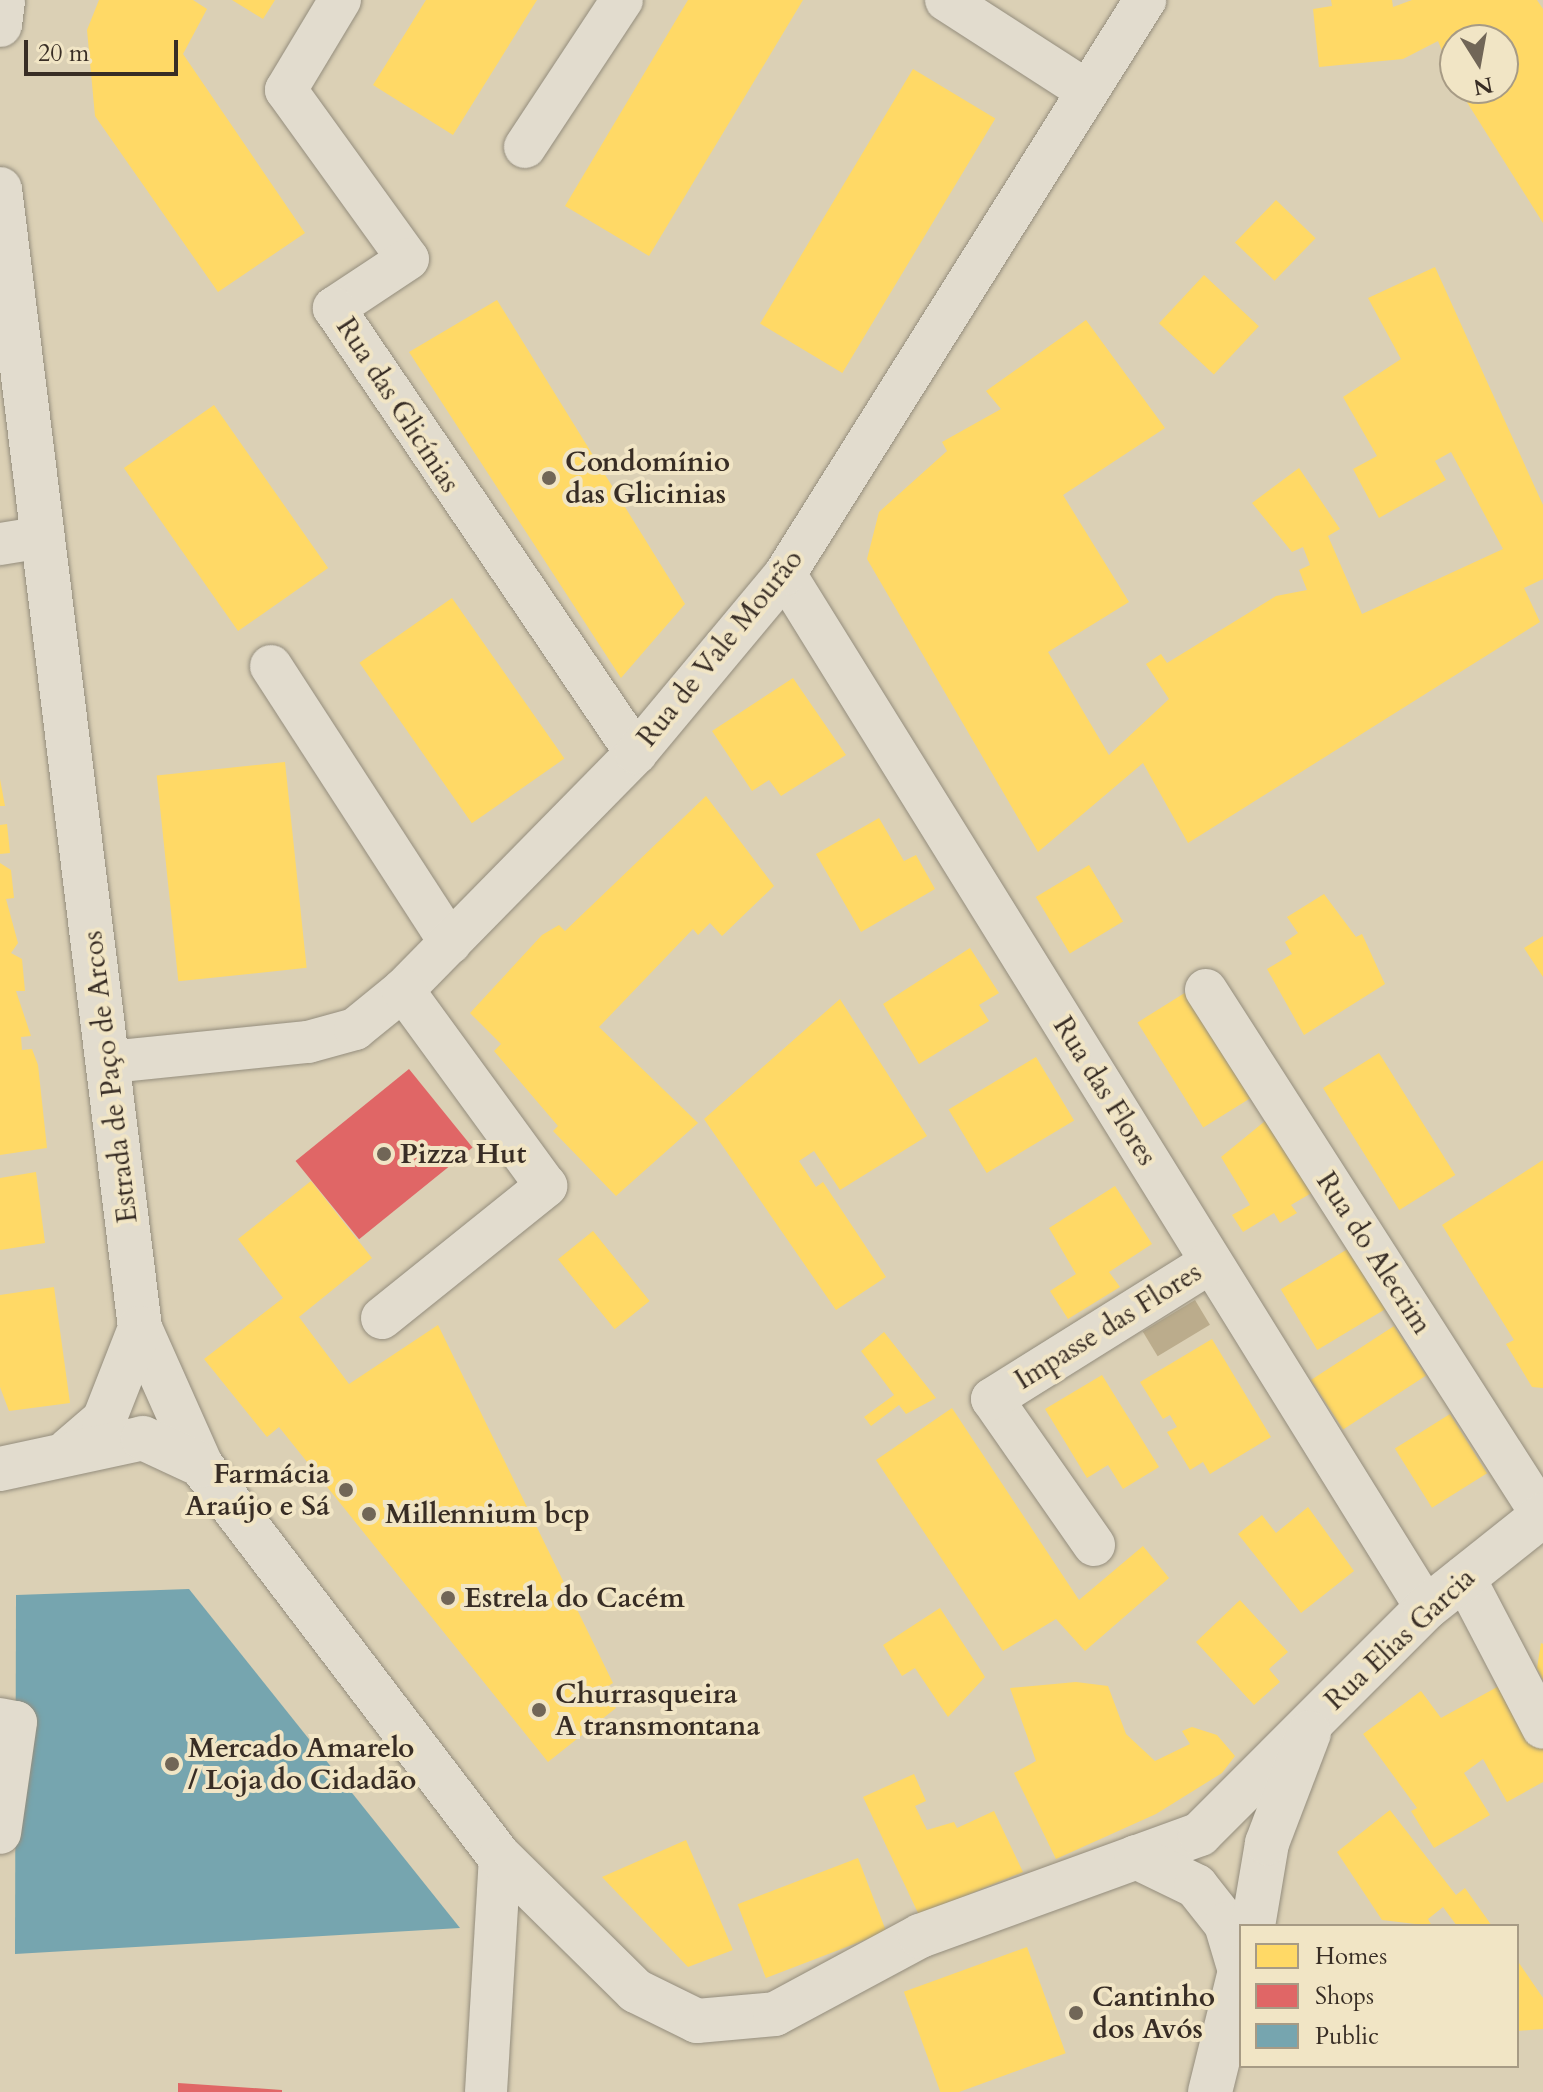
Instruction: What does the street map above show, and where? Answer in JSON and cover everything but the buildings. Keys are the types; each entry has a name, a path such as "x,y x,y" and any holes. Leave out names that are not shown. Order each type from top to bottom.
{"street":[{"path":"0,25 3,0"},
{"name":"Rua das Glicínias","path":"340,0 286,90 408,259 334,308 636,753"},
{"path":"525,147 622,0"},
{"path":"946,0 1087,91"},
{"name":"Rua de Vale Mourão","path":"110,1062 308,1042 355,1029 403,990 636,753 785,574 1145,0"},
{"name":"Estrada de Paço de Arcos","path":"0,189 110,1062 140,1328 201,1465 500,1857 636,1991 697,2021 775,2014 920,1936 1200,1834 1314,1720"},
{"path":"0,544 43,537"},
{"name":"Rua das Flores","path":"785,574 1426,1608"},
{"path":"271,666 450,943"},
{"path":"382,1318 546,1186 403,990"},
{"name":"Rua do Alecrim","path":"1206,990 1542,1515"},
{"name":"Impasse das Flores","path":"1094,1545 992,1399 1211,1262"},
{"path":"66,1453 104,1420 140,1328"},
{"path":"0,1469 143,1438 201,1465"},
{"name":"Rua Elias Garcia","path":"1253,1924 1267,1843 1314,1720 1426,1608 1542,1515"},
{"path":"1464,1577 1543,1728"},
{"path":"0,1719 16,1722 0,1833"},
{"path":"486,2092 500,1857"},
{"path":"1136,1857 1196,1886 1226,1924 1239,1966"},
{"path":"1210,2092 1239,1973"}],"shaded area":[{"path":"1195,1300 1210,1325 1158,1356 1143,1331"}],"place":[{"name":"Condomínio das Glicinias","path":"549,478"},
{"name":"Pizza Hut","path":"384,1154"},
{"name":"Farmácia Araújo e Sá","path":"346,1490"},
{"name":"Millennium bcp","path":"369,1514"},
{"name":"Estrela do Cacém","path":"448,1598"},
{"name":"Churrasqueira A transmontana","path":"539,1710"},
{"name":"Mercado Amarelo / Loja do Cidadão","path":"172,1764"},
{"name":"Cantinho dos Avós","path":"1076,2013"}]}
